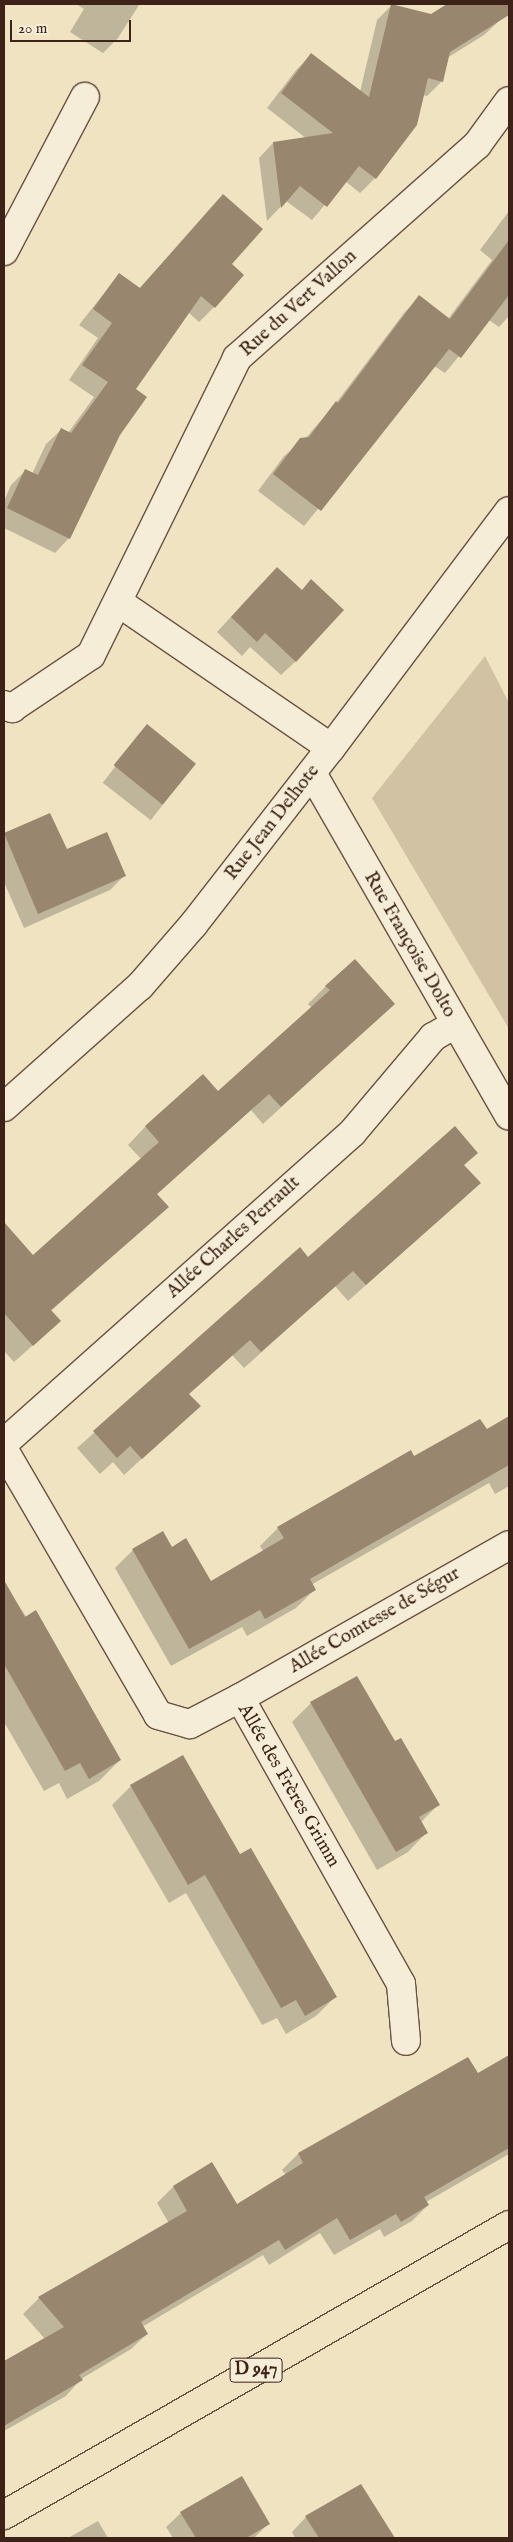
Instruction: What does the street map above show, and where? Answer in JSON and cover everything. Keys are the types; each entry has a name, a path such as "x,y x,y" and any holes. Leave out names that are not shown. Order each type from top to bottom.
{"main road":[{"name":"D 947","path":"4,2515 509,2225"}],"street":[{"path":"4,252 85,97"},
{"name":"Rue du Vert Vallon","path":"4,705 12,708 91,655 237,358 477,145 509,101"},
{"name":"Rue Jean Delhote","path":"4,1106 140,986 193,925 312,773 509,511"},
{"path":"118,602 331,748"},
{"name":"Rue Françoise Dolto","path":"312,773 454,1025 509,1116"},
{"name":"Allée Charles Perrault","path":"4,1443 352,1133 433,1037 454,1025"},
{"name":"Allée des Frères Grimm","path":"4,1450 158,1715 190,1724 240,1698 401,1984 406,2041"},
{"name":"Allée Comtesse de Ségur","path":"240,1698 509,1545"}],"shaded area":[{"path":"485,656 509,703 509,1029 372,798"}],"building":[{"path":"391,4 431,14 447,4 509,4 509,15 450,52 443,82 428,78 417,125 376,179 359,166 327,207 300,186 281,208 273,142 333,133 281,93 311,53 369,97"},
{"path":"223,194 263,229 232,264 244,275 215,308 201,296 136,389 147,397 120,435 70,539 7,508 25,469 38,475 61,428 71,433 108,382 82,365 112,323 93,309 119,273 140,288"},
{"path":"509,240 509,295 461,358 449,349 321,511 273,474 300,438 309,437 336,401 338,403 419,295 450,319"},
{"path":"277,567 302,590 311,579 344,610 296,662 265,633 257,642 231,617"},
{"path":"147,724 196,764 163,805 114,765"},
{"path":"50,813 67,849 107,832 126,876 38,914 4,833"},
{"path":"355,959 395,1004 281,1107 269,1094 157,1194 169,1207 51,1310 61,1321 33,1346 4,1313 4,1222 33,1255 159,1142 145,1126 203,1074 218,1091 330,990 325,986"},
{"path":"455,1126 478,1153 464,1165 481,1183 366,1285 353,1271 261,1352 250,1340 189,1394 201,1406 142,1459 130,1446 117,1458 93,1431 300,1247 308,1257"},
{"path":"509,1416 509,1465 310,1579 316,1590 265,1619 260,1610 189,1649 132,1549 163,1531 172,1547 186,1538 211,1581 284,1538 277,1527 411,1450 414,1456 480,1419 487,1429"},
{"path":"4,1580 25,1617 36,1610 121,1760 89,1779 80,1763 65,1771 4,1664"},
{"path":"357,1676 395,1741 401,1738 440,1805 419,1817 428,1833 396,1852 310,1702"},
{"path":"183,1755 240,1854 251,1848 337,1997 305,2016 296,2000 281,2008 205,1875 188,1885 130,1785"},
{"path":"509,2055 509,2148 424,2197 429,2205 401,2222 396,2214 350,2240 337,2218 285,2250 279,2240 141,2322 148,2334 79,2375 83,2380 4,2426 4,2361 64,2327 38,2297 187,2211 173,2186 212,2162 237,2204 303,2163 298,2153 468,2057 478,2073"},
{"path":"242,2476 270,2524 246,2538 196,2538 180,2512"},
{"path":"361,2484 395,2538 319,2538 305,2516"}]}
